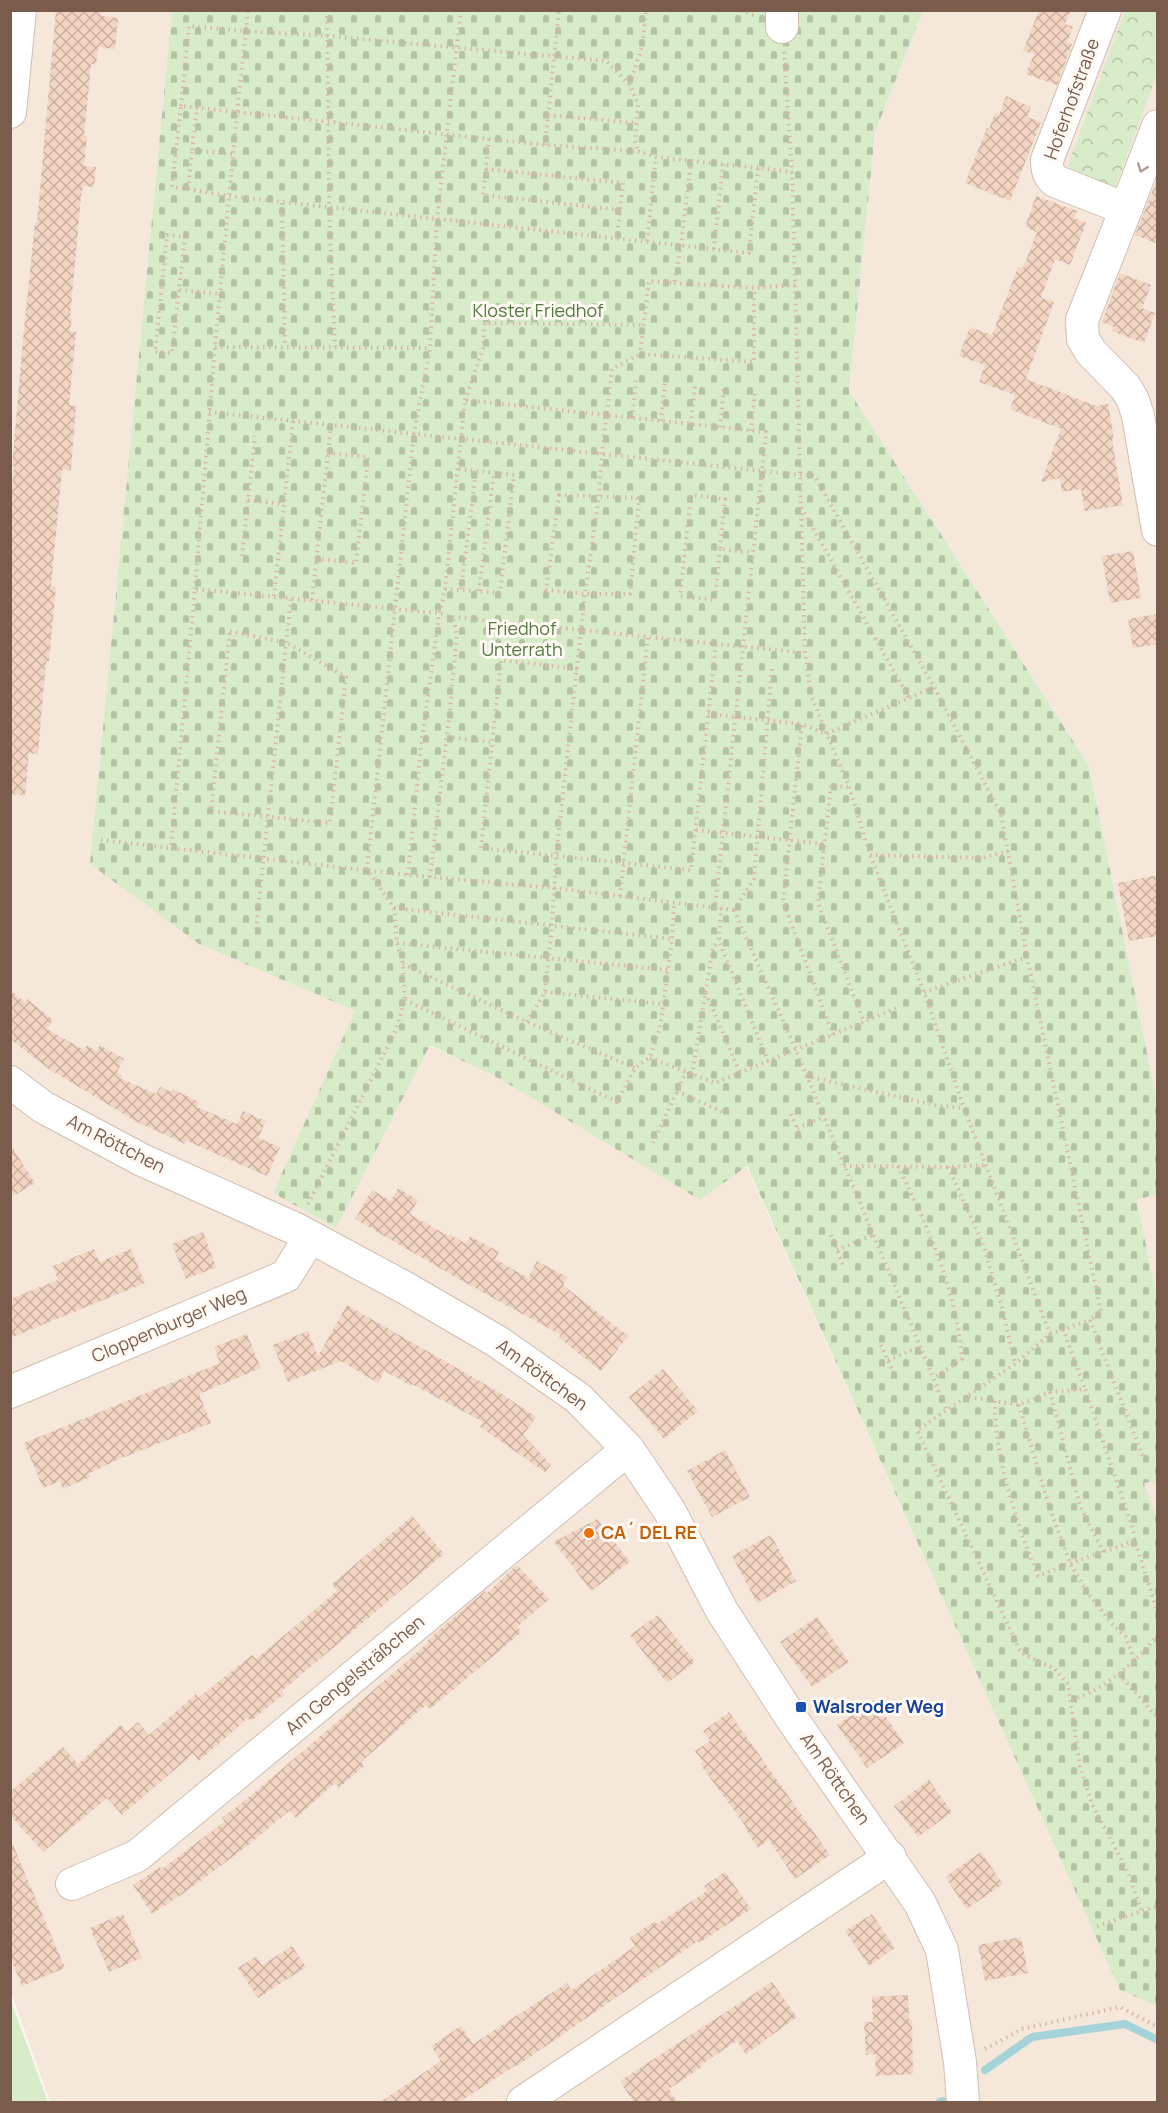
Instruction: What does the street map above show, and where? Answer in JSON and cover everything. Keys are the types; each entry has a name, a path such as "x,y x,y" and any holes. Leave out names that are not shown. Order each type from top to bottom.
{"street":[{"path":"10,112 20,10"},
{"name":"Hoferhofstraße","path":"1105,10 1047,160 1047,169 1049,176 1055,182 1126,209"},
{"path":"1158,126 1082,320 1083,339 1091,352 1126,388 1133,400 1138,416 1158,530"},
{"name":"Am Röttchen","path":"10,1082 43,1107 142,1160 296,1229 409,1290 526,1360 578,1398 628,1449 669,1510 722,1611 792,1719 920,1903 942,1950 960,2062 963,2103"},
{"name":"Cloppenburger Weg","path":"10,1392 285,1276 310,1237"},
{"name":"Am Gengelsträßchen","path":"72,1884 137,1856 628,1449"},
{"path":"524,2103 890,1857"}],"path":[{"path":"171,848 228,196 248,10"},
{"path":"327,10 329,207 335,346"},
{"path":"317,1186 395,1032 405,1000 403,964 397,943 394,908 367,869 414,434 430,348 437,219 461,10"},
{"path":"545,145 559,10"},
{"path":"630,85 643,43 646,10"},
{"path":"782,19 792,171 805,653 811,696 849,787 870,855 924,992 964,1108 1050,1334"},
{"path":"638,151 635,141 635,123 638,104 630,85 606,61 189,26 172,187 228,196 749,253 758,168"},
{"path":"181,106 545,145 638,151 656,157 792,171"},
{"path":"188,189 197,108"},
{"path":"548,115 635,123"},
{"path":"489,139 483,195 620,210"},
{"path":"192,150 232,154"},
{"path":"647,241 656,157"},
{"path":"674,283 691,161"},
{"path":"714,249 723,164"},
{"path":"486,169 623,183 617,238"},
{"path":"282,202 285,346"},
{"path":"167,235 185,237 179,290 172,353 155,352 167,235"},
{"path":"640,354 649,281 754,288 795,285"},
{"path":"527,1022 545,992 556,857 612,369 640,354 754,362 754,288"},
{"path":"179,290 220,294"},
{"path":"408,875 421,747 439,616 445,589 465,400 483,348 484,323 644,324"},
{"path":"215,346 430,348"},
{"path":"632,418 636,380"},
{"path":"661,421 665,382"},
{"path":"691,424 695,385"},
{"path":"720,427 724,388"},
{"path":"750,430 755,391"},
{"path":"465,400 766,432 715,907"},
{"path":"209,412 814,475 934,687 1001,814 1027,957 1101,1312 1090,1320 1050,1334 1015,1364 917,1430 1021,1653 1055,1670 1068,1684 1080,1767 1092,1804 1128,1872 1141,1910"},
{"path":"274,596 292,421"},
{"path":"312,600 331,425"},
{"path":"242,556 255,436"},
{"path":"316,559 356,563 368,457 327,453"},
{"path":"445,589 500,593 514,475 458,469"},
{"path":"461,589 476,471"},
{"path":"479,591 494,473"},
{"path":"559,495 637,498 639,501 630,594 585,594 546,590 559,495"},
{"path":"691,495 726,499 720,549 715,600 680,596 691,495"},
{"path":"248,500 284,504"},
{"path":"801,507 909,698"},
{"path":"720,549 753,553"},
{"path":"195,589 805,653"},
{"path":"256,929 291,598"},
{"path":"430,877 457,634 453,617"},
{"path":"231,631 286,643 346,678 330,823 211,811 231,631"},
{"path":"620,896 648,636"},
{"path":"577,669 501,660 481,848 691,870 716,643"},
{"path":"734,910 754,879 772,667"},
{"path":"708,714 802,724 826,734 934,687"},
{"path":"802,724 783,901 833,1035"},
{"path":"447,737 492,742"},
{"path":"849,787 831,785 818,903 864,1022"},
{"path":"696,831 824,844"},
{"path":"101,840 408,875 554,888 734,910"},
{"path":"870,855 982,858 1008,851"},
{"path":"405,1000 617,1102 635,1068 650,1058 660,1028 672,939 674,903"},
{"path":"394,908 672,939"},
{"path":"721,908 720,941 768,1061"},
{"path":"734,910 796,1050 947,1411"},
{"path":"692,1075 714,947 720,941"},
{"path":"397,943 668,970"},
{"path":"924,992 1027,957"},
{"path":"403,964 527,1022 635,1068"},
{"path":"545,992 663,1004"},
{"path":"706,993 740,1073"},
{"path":"650,1058 715,1083 897,1008"},
{"path":"653,1143 686,1072"},
{"path":"806,1076 934,1105 964,1108"},
{"path":"677,1091 723,1112"},
{"path":"791,1114 802,1142"},
{"path":"796,1128 824,1116"},
{"path":"844,1166 987,1165"},
{"path":"898,1166 941,1263 953,1299 960,1336 962,1359 933,1379"},
{"path":"948,1167 982,1242 1002,1307 1015,1364"},
{"path":"831,1235 843,1265"},
{"path":"837,1250 873,1235"},
{"path":"1090,1320 1143,1457"},
{"path":"1064,1329 1132,1526 1158,1614"},
{"path":"881,1345 894,1374"},
{"path":"888,1360 920,1347"},
{"path":"969,1397 1019,1405 1050,1392 1085,1389"},
{"path":"1050,1392 1080,1506 1104,1553"},
{"path":"995,1401 999,1453 1018,1521 1038,1576 1135,1541"},
{"path":"1019,1405 1049,1506 1070,1563 1112,1624 1126,1637 1134,1660"},
{"path":"1072,1700 1097,1689 1119,1674 1143,1653 1158,1635"},
{"path":"1119,1674 1158,1718"},
{"path":"1097,1926 1158,1906"},
{"path":"960,2062 1022,2029 1120,2007 1158,2027"}],"shaded area":[{"path":"11,11 172,11 91,864 199,944 356,1011 273,1193 335,1227 429,1045 502,1080 746,1166 1120,1989 1157,2006 1157,2102 50,2102 11,1992"},
{"path":"923,11 1157,11 1157,1102 1089,766 849,391 875,132"},
{"path":"1157,1194 1157,1305 1137,1200"},
{"path":"1157,1481 1157,1521 1144,1482"}],"green space":[{"name":"Friedhof Unterrath","path":"172,11 923,11 875,132 849,391 1089,766 1157,1102 1157,1194 1137,1200 1158,1305 1157,1481 1144,1483 1158,1521 1157,2006 1120,1990 747,1166 700,1200 502,1080 430,1045 336,1228 273,1193 355,1011 199,944 90,864"},
{"path":"1125,11 1157,11 1157,74 1115,188 1066,170"},
{"path":"11,2001 48,2102 11,2102"}],"building":[{"path":"56,10 101,10 101,16 118,18 115,49 98,47 96,64 91,64 84,136 87,136 84,166 96,167 94,187 83,186 81,197 70,318 72,318 70,331 76,332 69,405 76,406 71,470 62,470 51,586 56,587 49,661 46,661 38,754 29,753 25,795 10,794 10,506 24,329 35,223 37,223"},
{"path":"1039,10 1071,10 1065,24 1073,27 1067,42 1072,44 1057,85 1026,74 1034,54 1023,51"},
{"path":"1006,96 1031,107 1027,117 1041,122 1010,201 965,183 987,128 989,129 995,113 999,115"},
{"path":"1158,180 1158,244 1135,235"},
{"path":"1036,196 1077,211 1074,218 1086,223 1070,265 1055,259 1041,298 1054,302 1026,379 1096,406 1108,404 1123,505 1085,511 1081,489 1062,492 1060,478 1041,482 1061,429 1010,409 1015,395 979,382 985,365 959,356 970,327 992,335 1018,267 1023,268 1037,232 1025,227"},
{"path":"1120,273 1151,285 1142,308 1155,313 1144,343 1112,331 1114,327 1102,322"},
{"path":"1133,551 1141,598 1110,603 1102,556"},
{"path":"1158,614 1158,644 1133,648 1128,619"},
{"path":"1158,875 1158,936 1129,941 1118,883"},
{"path":"10,990 25,1002 27,999 53,1020 47,1029 84,1050 87,1045 96,1051 100,1045 124,1059 117,1072 122,1075 120,1078 156,1094 160,1087 171,1092 172,1089 199,1102 197,1107 237,1124 243,1111 266,1121 258,1138 280,1147 267,1176 187,1141 185,1144 137,1122 49,1069 10,1039"},
{"path":"10,1144 35,1183 10,1198"},
{"path":"398,1188 418,1200 410,1214 448,1236 449,1234 466,1244 470,1236 499,1252 495,1259 528,1278 537,1261 567,1277 563,1285 628,1336 601,1371 559,1338 561,1335 355,1219 372,1190 391,1201"},
{"path":"203,1232 216,1267 186,1279 172,1244"},
{"path":"94,1249 100,1262 131,1249 145,1283 10,1338 10,1299 58,1280 53,1266"},
{"path":"347,1305 502,1394 536,1417 523,1435 551,1465 545,1472 480,1427 483,1422 385,1371 378,1383 341,1361 288,1382 273,1345 308,1331 318,1356"},
{"path":"247,1334 261,1368 199,1394 211,1423 117,1460 88,1474 90,1477 63,1489 60,1481 43,1488 24,1443 220,1363 214,1347"},
{"path":"663,1369 698,1411 664,1439 629,1397"},
{"path":"725,1450 750,1497 712,1517 687,1471"},
{"path":"412,1516 444,1554 282,1691 284,1694 251,1721 248,1718 199,1761 193,1754 122,1815 107,1798 43,1852 10,1815 10,1792 63,1747 78,1764 121,1725 127,1732 138,1722 149,1735 196,1694 198,1698 252,1655 256,1659 337,1591 332,1584"},
{"path":"597,1519 630,1562 591,1591 554,1542"},
{"path":"771,1535 796,1581 757,1603 732,1556"},
{"path":"517,1565 549,1599 517,1627 522,1632 430,1709 426,1705 361,1762 364,1766 339,1788 335,1783 296,1818 289,1811 246,1847 152,1914 133,1885 160,1867 162,1869 225,1821 222,1818 331,1727 429,1642 427,1641 438,1631 485,1591 487,1593"},
{"path":"658,1615 695,1662 667,1683 630,1635"},
{"path":"817,1617 849,1662 812,1687 780,1642"},
{"path":"874,1700 904,1743 867,1768 837,1725"},
{"path":"729,1712 830,1855 795,1879 769,1840 758,1848 746,1827 700,1764 703,1762 695,1751 710,1741 703,1731"},
{"path":"929,1780 952,1812 918,1837 894,1806"},
{"path":"10,1838 65,1968 22,1986 10,1957"},
{"path":"981,1852 1003,1884 967,1909 945,1877"},
{"path":"725,1872 751,1909 699,1943 698,1941 517,2066 458,2103 379,2103 441,2061 431,2046 461,2026 473,2044 567,1983 572,1990 635,1946 630,1938 655,1921 657,1924 707,1891 704,1886"},
{"path":"123,1914 142,1958 109,1972 90,1928"},
{"path":"872,1914 895,1948 869,1966 845,1931"},
{"path":"1021,1937 1028,1973 985,1981 978,1945"},
{"path":"292,1946 306,1967 258,1998 238,1968 256,1956 262,1965"},
{"path":"772,1982 797,2017 746,2054 737,2041 702,2064 703,2066 669,2089 678,2103 634,2103 620,2081"},
{"path":"908,1995 909,2020 912,2020 913,2074 876,2076 875,2054 866,2055 864,2022 873,2022 872,1997"}],"waterway":[{"path":"985,2070 1032,2037 1125,2024 1158,2040"}],"place":[{"name":"CA´ DEL RE","path":"589,1533"},
{"name":"Walsroder Weg","path":"801,1707"}],"park label":[{"name":"Kloster Friedhof","path":"538,311"}]}
